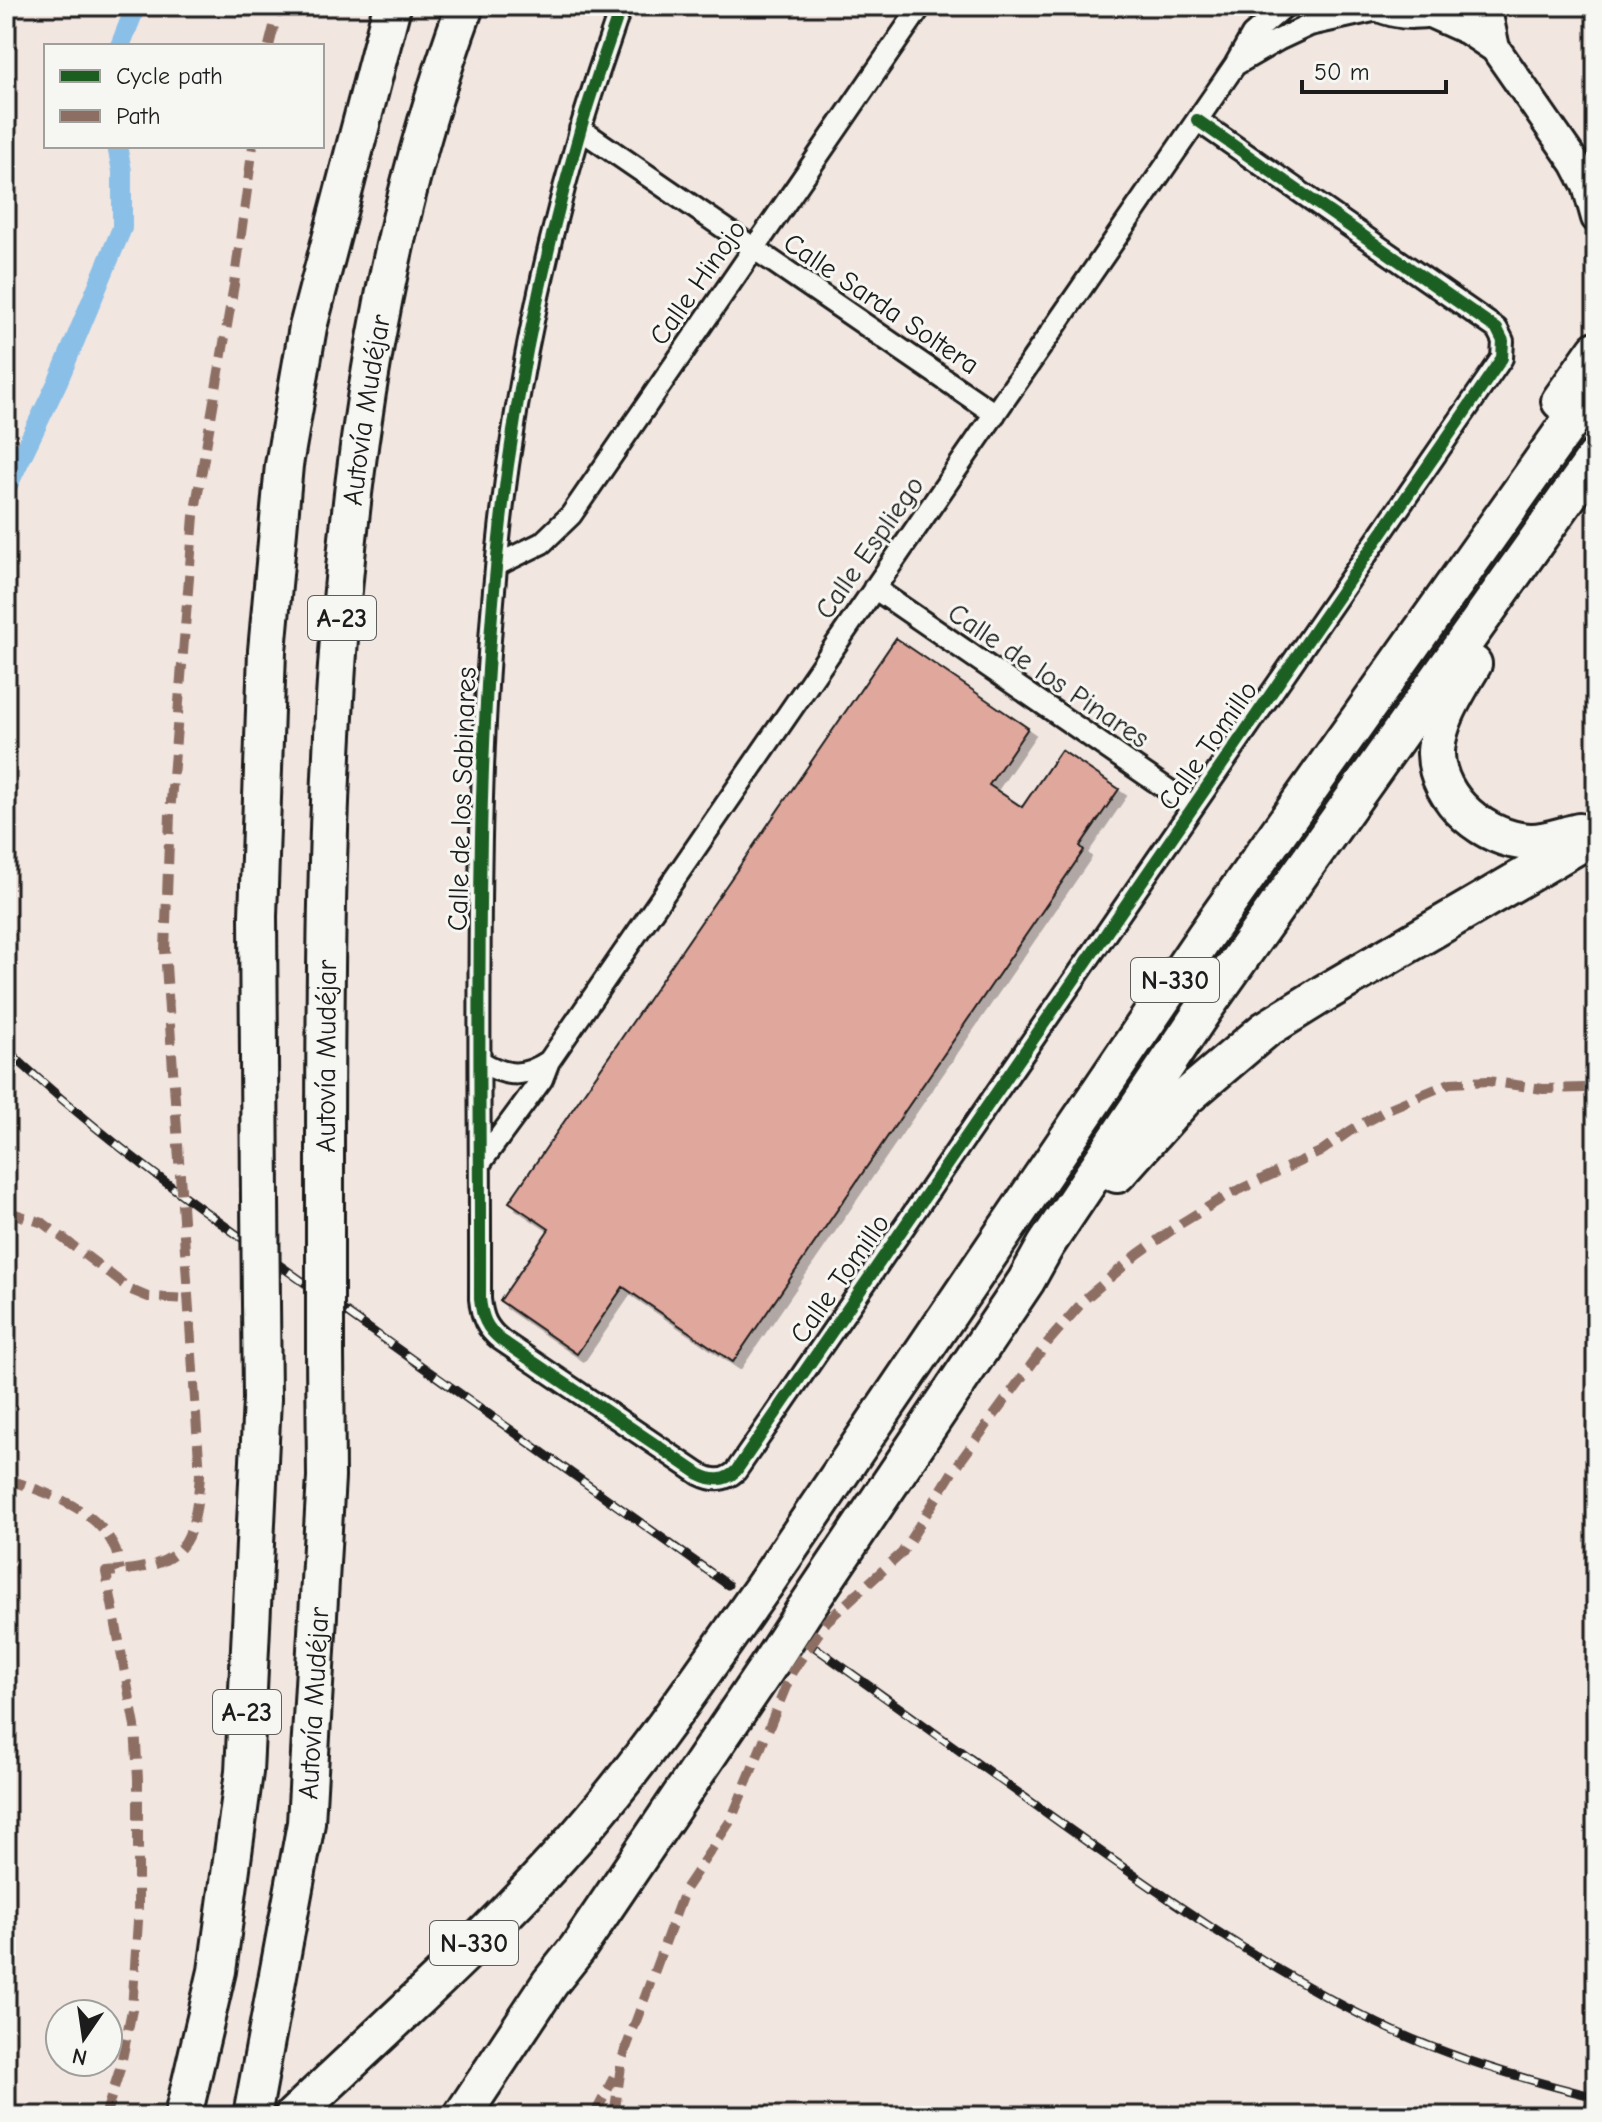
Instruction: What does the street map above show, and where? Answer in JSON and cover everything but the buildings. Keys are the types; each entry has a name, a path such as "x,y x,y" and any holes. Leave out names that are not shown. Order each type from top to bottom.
{"highway":[{"name":"A-23","path":"183,2116 217,1971 244,1772 262,1399 258,901 267,651 284,465 308,327 392,6"},
{"name":"Autovía Mudéjar","path":"252,2116 306,1823 326,1477 325,1062 334,688 364,405 400,222 447,56 465,6"},
{"path":"1504,513 1513,468 1596,350"},
{"name":"N-330","path":"293,2116 482,1936 577,1836 641,1758 766,1583 1205,936 1596,385"},
{"name":"N-330","path":"462,2116 773,1659 1204,1009 1596,457"},
{"path":"1551,520 1538,567 1482,649 1453,699 1441,728 1436,752 1440,773 1454,800 1476,822 1500,835 1516,841 1535,842 1596,826"},
{"path":"1026,1281 1059,1250 1124,1164 1185,1098 1265,1030 1596,833"},
{"path":"485,2116 564,1989 577,1949"}],"street":[{"name":"Calle de los Sabinares","path":"621,6 580,129 540,285 508,464 497,565 485,746 480,1299 487,1326 501,1340 699,1474 721,1480"},
{"name":"Calle Hinojo","path":"497,565 542,543 571,515 921,6"},
{"name":"Calle Espliego","path":"481,1162 542,1079 549,1061 1235,65 1252,35 1285,6"},
{"path":"1486,6 1495,48"},
{"name":"Calle Espliego","path":"1235,65 1310,25 1380,7"},
{"path":"1380,7 1406,14 1440,9 1495,48 1575,163 1587,186 1596,218"},
{"name":"Calle Tomillo","path":"721,1480 736,1471 1496,370 1504,349 1497,329 1197,120"},
{"name":"Calle Sarda Soltera","path":"580,129 995,414"},
{"name":"Calle de los Pinares","path":"874,588 1193,807"},
{"path":"480,1061 497,1071 515,1075 527,1073 549,1061"}],"waterway":[{"path":"121,44 136,6"},
{"path":"6,489 58,381 122,228 122,171 117,148"}],"railway":[{"path":"6,1049 89,1122 177,1190 728,1585"},
{"path":"816,1648 1139,1878 1216,1931 1296,1980 1379,2024 1431,2047 1513,2075 1596,2097"}],"marked path":[{"path":"270,44 279,6"},
{"path":"105,2116 120,2069 132,2010 138,1921 135,1726 106,1572 152,1565 168,1559 180,1549 194,1521 200,1475 165,950 170,814 194,516 234,285 253,148"},
{"path":"614,2116 622,2059 685,1889 731,1820 792,1672 827,1621 902,1553 953,1471 1048,1342 1086,1298 1138,1254 1226,1196 1320,1152 1388,1109 1450,1083 1488,1081 1543,1089 1596,1085"},
{"path":"6,1211 43,1223 131,1290 148,1297 189,1299"},
{"path":"6,1479 68,1503 95,1522 114,1547 120,1571"},
{"path":"594,2116 614,2077"}],"cycle path":[{"path":"621,6 580,131 538,296 514,423 496,568 488,672 480,881 480,1299 486,1322 501,1340 699,1474 714,1479 723,1479 736,1471 1502,358 1503,341 1497,329 1197,120"}]}
